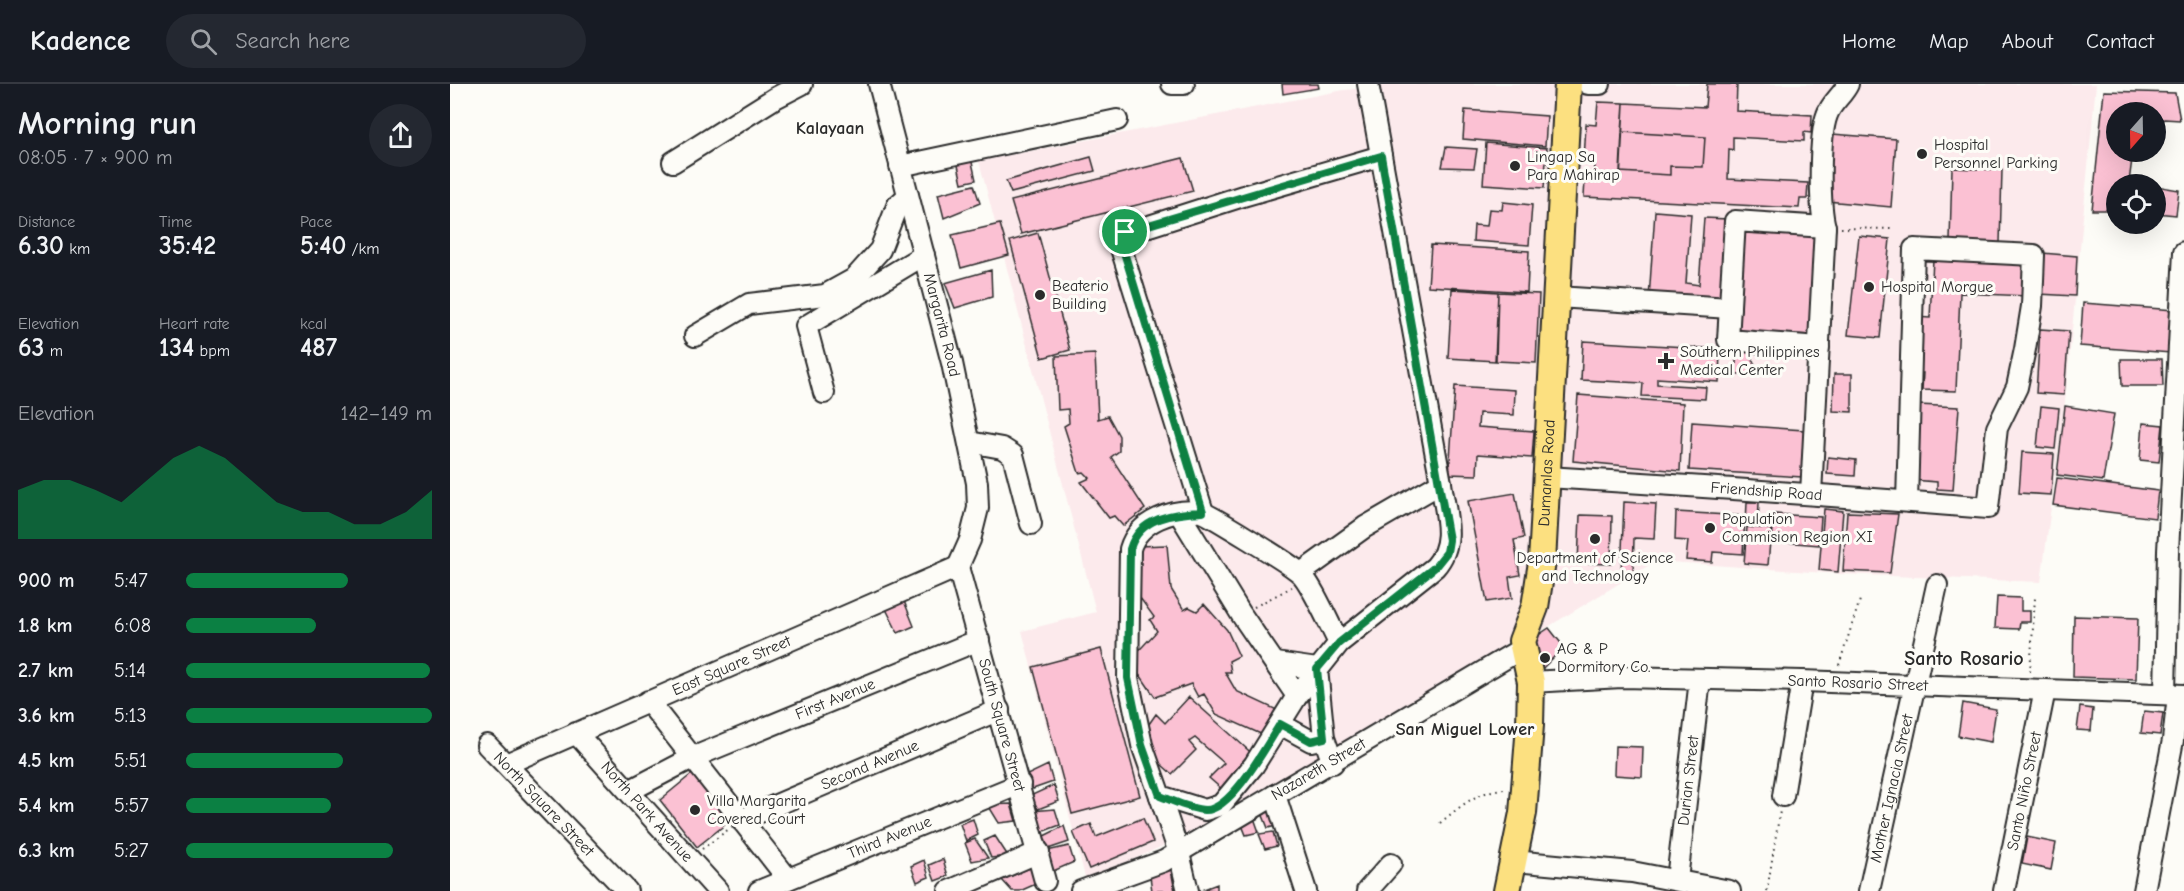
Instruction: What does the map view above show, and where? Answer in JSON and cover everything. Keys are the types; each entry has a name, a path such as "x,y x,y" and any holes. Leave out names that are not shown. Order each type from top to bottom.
{"main road":[{"name":"Dumanlas Road","path":"1521,649 1535,607 1541,579 1568,84"},
{"path":"1507,891 1526,788 1531,682 1521,649"}],"street":[{"path":"673,162 774,98 802,84"},
{"name":"Margarita Road","path":"879,84 952,363 977,483 978,508 970,540 958,567"},
{"path":"1172,84 1184,84"},
{"path":"1588,84 1600,84"},
{"path":"1811,494 1825,227 1820,194 1825,123 1831,107 1848,84"},
{"path":"1160,796 1205,810 1221,805 1254,765 1297,696 1339,643 1442,560 1447,552 1449,540 1441,483 1368,85"},
{"path":"900,166 1117,120"},
{"path":"1203,512 1120,245 1121,235 1243,196 1381,156"},
{"path":"695,336 749,304 825,294 854,279 880,250 897,206 908,196"},
{"path":"1819,347 1728,340 1735,221 1825,227"},
{"name":"Friendship Road","path":"1547,477 1988,508 1997,428 2017,387 2025,349 2032,306 2034,255 1914,249 1907,502"},
{"path":"2144,891 2173,740 2176,695 2168,550 2184,252"},
{"path":"824,393 806,326 924,255"},
{"path":"1557,297 1730,308"},
{"path":"969,442 1002,448 1013,455 1031,524"},
{"path":"1302,576 1365,527 1441,483"},
{"path":"1188,891 1179,853 1142,745 1132,677 1130,549 1133,537 1141,529 1164,516 1203,512 1302,576 1339,643"},
{"path":"1179,513 1241,614 1297,696"},
{"name":"South Square Street","path":"958,567 1046,881"},
{"name":"East Square Street","path":"506,764 958,567"},
{"name":"Mother Ignacia Street","path":"1869,891 1937,585"},
{"name":"First Avenue","path":"629,792 694,757 979,640"},
{"name":"Nazareth Street","path":"1090,889 1179,853 1521,649"},
{"path":"1276,663 1317,669"},
{"path":"1317,669 1324,738 1333,763"},
{"name":"Santo Rosario Street","path":"1531,682 1622,677 1834,682 2176,695"},
{"name":"Durian Street","path":"1677,880 1700,679"},
{"path":"1783,796 1802,681"},
{"name":"Santo Niño Street","path":"2004,891 2037,690"},
{"path":"648,701 788,879"},
{"name":"Second Avenue","path":"741,820 999,710"},
{"path":"1280,724 1311,741 1324,738"},
{"name":"North Park Avenue","path":"576,732 718,891"},
{"name":"North Square Street","path":"486,745 627,891"},
{"name":"Third Avenue","path":"759,891 1020,784"},
{"path":"1275,795 1306,891"},
{"path":"949,891 1039,852"},
{"path":"1514,861 1632,872 1730,891"},
{"path":"1367,891 1390,864"}],"path":[{"path":"1825,227 1895,230"},
{"path":"1241,614 1302,576"},
{"path":"2036,598 2037,690"},
{"path":"1834,682 1860,600"},
{"path":"1440,823 1472,797 1492,791 1526,788"},
{"path":"1767,891 1783,796"},
{"path":"689,858 741,820"}],"shaded area":[{"path":"1379,84 2096,84 2065,402 2041,582 1840,574 1656,561 1533,636 1534,468 1529,576 1518,627 1497,655 1302,773 1169,843 1086,881 1022,631 1096,612 979,161 1344,90 1379,87"}],"building":[{"path":"1282,84 1318,84 1319,88 1283,94"},
{"path":"1707,84 1737,84 1736,111 1812,115 1811,133 1804,132 1804,141 1733,137 1733,150 1729,149 1728,179 1808,183 1807,199 1800,199 1799,208 1584,197 1585,180 1620,182 1620,172 1670,175 1670,166 1703,167 1705,137 1622,132 1624,103 1705,107"},
{"path":"2104,91 2175,93 2180,120 2166,119 2166,102 2106,102 2106,162 2132,162 2130,174 2106,174 2106,210 2092,210"},
{"path":"1598,102 1624,103 1620,182 1594,181 1595,161 1584,161 1586,124 1596,125"},
{"path":"1465,110 1547,116 1545,146 1463,139"},
{"path":"1622,132 1705,137 1703,167 1670,166 1670,175 1620,172"},
{"path":"1832,134 1896,139 1891,207 1827,201"},
{"name":"Lingap Sa Para Mahirap","path":"1486,143 1547,148 1544,188 1483,184"},
{"path":"1446,147 1477,149 1474,168 1442,167"},
{"path":"1091,157 1095,171 1011,193 1006,181"},
{"path":"971,158 976,180 962,183 957,161"},
{"path":"1183,158 1193,191 1021,234 1011,201"},
{"path":"1952,168 2002,170 2000,243 1950,241"},
{"path":"974,185 980,203 944,218 938,194"},
{"path":"2166,188 2179,190 2176,215 2166,214"},
{"path":"1503,202 1532,205 1529,245 1473,241 1474,225 1487,226 1489,209 1502,210"},
{"path":"1655,211 1691,214 1686,283 1699,285 1704,218 1728,219 1722,303 1649,299"},
{"path":"1000,224 1009,255 961,268 952,235"},
{"path":"1739,230 1818,234 1812,335 1734,331"},
{"name":"Beaterio Building","path":"1038,233 1070,350 1042,358 1010,241"},
{"name":"Hospital Morgue","path":"1859,236 1890,239 1880,338 1848,335"},
{"path":"1431,245 1529,251 1527,292 1428,286"},
{"path":"2042,253 2077,256 2075,296 2039,294"},
{"path":"1933,259 2028,263 2027,296 1960,293 1956,391 1922,390 1923,373 1913,373 1915,317 1930,318"},
{"path":"991,270 992,297 955,308 945,283"},
{"path":"1452,289 1498,292 1495,361 1448,358"},
{"path":"1498,292 1539,294 1536,363 1496,361"},
{"path":"2083,303 2174,310 2171,353 2080,346"},
{"path":"2040,329 2069,331 2064,395 2036,393"},
{"path":"1583,341 1720,349 1719,382 1657,378 1657,384 1706,387 1705,399 1642,396 1643,383 1581,380"},
{"path":"1736,352 1750,352 1758,374 1736,374"},
{"path":"1095,354 1098,419 1108,416 1119,436 1119,451 1111,457 1145,509 1123,526 1114,516 1109,518 1081,482 1090,478 1084,472 1079,473 1064,426 1069,423 1068,409 1058,410 1056,356"},
{"path":"2121,359 2162,359 2163,386 2122,386"},
{"path":"1834,374 1852,374 1852,412 1833,411"},
{"path":"1455,386 1515,390 1514,415 1479,413 1478,427 1534,431 1532,458 1478,454 1477,475 1449,474"},
{"path":"1578,395 1683,403 1680,471 1573,461"},
{"path":"1918,405 1959,407 1953,490 1937,489 1937,482 1913,480"},
{"path":"2041,406 2059,408 2055,449 2037,447"},
{"path":"2065,406 2114,414 2103,481 2057,475"},
{"path":"1692,422 1804,430 1802,477 1689,470"},
{"path":"2143,423 2163,425 2159,462 2140,460"},
{"path":"2022,452 2054,454 2051,495 2019,493"},
{"path":"1828,457 1856,460 1855,476 1827,474"},
{"path":"2057,478 2158,491 2155,518 2053,505"},
{"path":"1515,493 1524,538 1514,540 1520,575 1509,577 1512,598 1487,602 1468,501"},
{"path":"1624,502 1656,504 1654,539 1634,538 1633,575 1621,574"},
{"path":"1747,502 1759,502 1758,524 1746,524"},
{"path":"1824,509 1843,511 1838,572 1819,570"},
{"name":"Population Commision Region XI","path":"1676,512 1745,516 1743,554 1713,552 1712,562 1686,560 1688,541 1675,540"},
{"path":"1847,512 1898,514 1890,573 1843,571"},
{"path":"1774,514 1821,517 1819,545 1772,541"},
{"name":"Department of Science and Technology","path":"1580,515 1612,516 1611,564 1578,563"},
{"path":"1747,527 1771,529 1768,565 1744,563"},
{"path":"1167,545 1171,589 1184,610 1189,607 1197,611 1204,604 1227,630 1239,656 1229,661 1231,672 1225,672 1236,691 1277,710 1263,735 1216,714 1204,694 1198,697 1191,684 1155,697 1130,660 1157,631 1150,620 1154,617 1140,598 1139,546"},
{"path":"902,596 914,626 898,633 883,603"},
{"path":"1997,597 2021,598 2021,611 2030,611 2030,622 2020,622 2019,629 1995,628"},
{"path":"2074,616 2138,618 2136,679 2073,677"},
{"name":"AG & P Dormitory Co.","path":"1549,628 1564,647 1542,669 1531,640"},
{"path":"1101,649 1140,796 1072,814 1033,667"},
{"path":"1189,697 1257,758 1224,791 1209,778 1224,763 1195,738 1189,742 1196,750 1172,774 1153,757 1149,724 1156,714 1165,723"},
{"path":"1963,703 1996,709 1991,742 1958,736"},
{"path":"2080,707 2093,709 2091,731 2077,730"},
{"path":"2144,711 2163,713 2160,735 2141,733"},
{"path":"1615,746 1643,747 1642,777 1614,775"},
{"path":"1048,765 1053,782 1033,789 1025,776"},
{"name":"Villa Margarita Covered Court","path":"693,773 731,820 697,847 660,800"},
{"path":"1054,785 1059,801 1038,809 1030,796"},
{"path":"1011,804 1016,821 999,823 988,805"},
{"path":"1055,809 1060,825 1039,833 1031,811"},
{"path":"1276,811 1280,825 1268,828 1262,813"},
{"path":"1143,818 1153,842 1089,869 1073,832 1091,824 1096,837"},
{"path":"1254,818 1259,832 1246,835 1240,820"},
{"path":"973,819 978,835 966,841 960,824"},
{"path":"1064,826 1069,842 1048,849 1044,836"},
{"path":"1273,832 1277,846 1265,849 1259,834"},
{"path":"995,836 1008,856 991,858 984,841"},
{"path":"2027,837 2056,843 2051,870 2022,864"},
{"path":"975,839 988,858 972,861 965,843"},
{"path":"1069,846 1074,862 1051,872 1047,851"},
{"path":"943,859 948,876 935,881 929,865"},
{"path":"924,860 929,877 917,882 911,866"},
{"path":"1032,867 1038,883 1020,891 1012,891 1002,880"},
{"path":"1171,870 1175,891 1152,891 1150,876"},
{"path":"1217,884 1217,891 1204,889"}],"place":[{"name":"Hospital Personnel Parking","path":"1922,154"},
{"name":"Lingap Sa Para Mahirap","path":"1515,166"},
{"name":"Hospital Morgue","path":"1869,287"},
{"name":"Beaterio Building","path":"1040,295"},
{"name":"Southern Philippines Medical Center","path":"1666,361"},
{"name":"Population Commision Region XI","path":"1710,528"},
{"name":"Department of Science and Technology","path":"1595,539"},
{"name":"AG & P Dormitory Co.","path":"1545,658"},
{"name":"Villa Margarita Covered Court","path":"695,810"}],"district":[{"name":"Kalayaan","path":"830,128"},
{"name":"Santo Rosario","path":"1964,658"},
{"name":"San Miguel Lower","path":"1465,729"}],"route":[{"path":"1381,156 1441,483 1449,540 1447,552 1435,567 1339,643 1317,669 1324,738 1311,741 1280,724 1254,765 1221,805 1205,810 1160,796 1142,745 1128,678 1130,549 1133,537 1141,529 1164,516 1203,512 1120,245 1121,235 1125,232 1381,156"}]}
